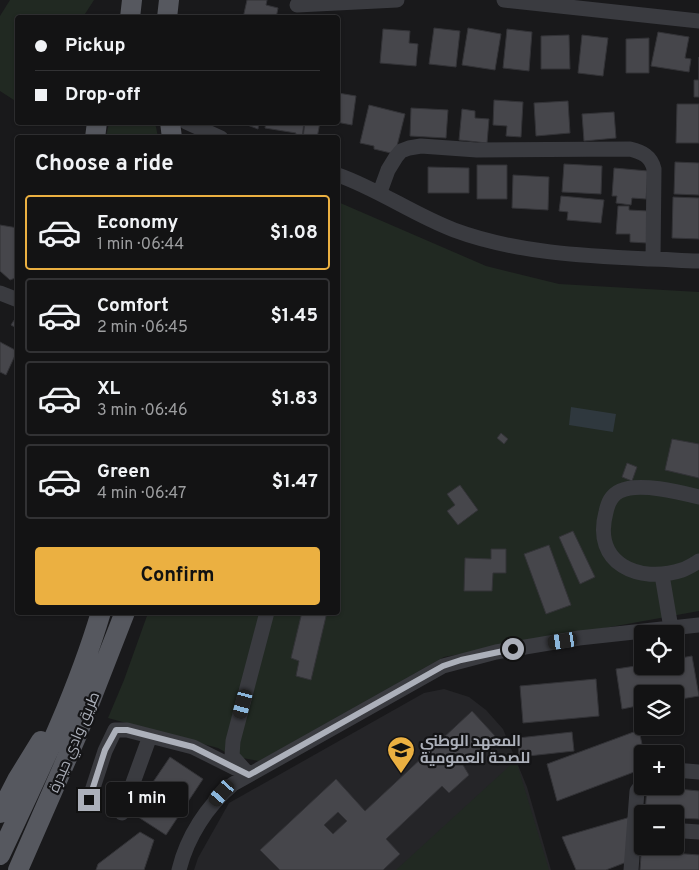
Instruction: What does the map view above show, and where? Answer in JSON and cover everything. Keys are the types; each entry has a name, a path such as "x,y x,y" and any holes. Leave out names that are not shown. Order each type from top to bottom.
{"main road":[{"path":"130,15 132,0"},
{"path":"167,15 169,0"},
{"name":"طريق وادي حيدرة","path":"0,855 51,744 86,656 99,615"},
{"name":"طريق وادي حيدرة","path":"18,870 102,675 125,615"},
{"path":"0,813 21,772 70,694"},
{"path":"30,870 58,780"}],"street":[{"path":"295,6 397,0"},
{"path":"504,0 699,21"},
{"path":"193,125 214,135"},
{"path":"380,192 388,170 396,157 401,151 409,148 421,146 477,150 630,149 641,152 648,157 654,169 653,259"},
{"path":"340,176 380,192 438,223 477,238 571,254 699,261"},
{"path":"0,293 15,299"},
{"path":"699,497 675,491 632,487 619,492 609,500 604,518 604,536 608,551 617,562 631,571 646,574 662,574 684,570 699,561"},
{"path":"662,574 670,625"},
{"path":"249,775 232,756 233,741 266,615"},
{"path":"684,627 699,625"},
{"path":"178,870 181,859 190,842 212,806 228,789 249,775 443,666 496,652 579,638 634,632"},
{"path":"89,800 105,750 116,730 127,730 193,747 249,775"},
{"path":"122,813 150,736"},
{"path":"684,771 699,772"},
{"path":"631,870 637,795"},
{"path":"684,831 699,832"}],"shaded area":[{"path":"10,0 94,0 84,15 15,15 15,101 0,91 0,16"},
{"path":"109,125 156,125 158,135 106,135"},
{"path":"340,203 486,266 559,284 699,292 699,611 444,657 259,761 232,756 218,748 108,718 147,615 340,615"},
{"path":"571,407 616,414 613,432 569,425"},
{"name":"المعهد الوطني للصحة العمومية","path":"444,689 469,697 486,710 503,729 527,787 551,870 194,870 198,858 229,803 424,693"},
{"path":"516,760 549,870 396,870"}],"building":[{"path":"247,0 267,0 266,5 278,8 277,15 244,15"},
{"path":"434,28 460,31 456,67 429,64"},
{"path":"468,28 501,34 495,70 462,65"},
{"path":"383,29 410,31 409,43 418,44 416,66 380,63"},
{"path":"507,29 532,32 529,71 503,68"},
{"path":"658,32 689,37 685,58 691,59 689,72 651,66"},
{"path":"569,35 570,69 541,69 541,36"},
{"path":"582,35 608,38 603,76 578,73"},
{"path":"649,38 649,73 626,73 626,39"},
{"path":"694,80 699,80 699,97 694,97"},
{"path":"340,93 356,96 352,125 340,123"},
{"path":"494,100 523,102 521,137 506,136 507,126 493,125"},
{"path":"568,101 570,133 536,136 534,103"},
{"path":"677,104 699,104 699,143 676,143"},
{"path":"369,105 405,114 395,154 374,149 374,146 360,143"},
{"path":"411,108 448,110 446,138 410,136"},
{"path":"462,109 475,111 475,118 489,119 487,143 459,140"},
{"path":"614,112 616,138 584,141 582,114"},
{"path":"247,125 259,125 258,129"},
{"path":"266,125 304,125 302,135 265,128"},
{"path":"305,125 319,125 318,135 303,135"},
{"path":"675,162 699,163 699,195 674,194"},
{"path":"564,164 602,166 601,194 562,192"},
{"path":"477,165 507,165 507,199 477,199"},
{"path":"428,167 469,168 469,193 428,193"},
{"path":"614,168 648,171 646,199 632,198 631,205 616,203 617,196 612,196"},
{"path":"513,175 549,177 548,210 512,208"},
{"path":"561,196 604,200 601,223 567,220 568,212 559,211"},
{"path":"673,197 699,198 699,239 672,238"},
{"path":"618,206 629,206 629,210 648,211 647,243 630,242 630,234 616,234"},
{"path":"0,225 15,228 15,278 10,280 0,271"},
{"path":"15,319 15,327 11,325"},
{"path":"0,342 15,350 15,355 6,375 0,372"},
{"path":"501,433 508,439 504,444 497,438"},
{"path":"672,439 699,444 699,478 665,470"},
{"path":"627,463 637,467 632,481 622,477"},
{"path":"460,485 478,510 458,525 447,511 455,505 447,494"},
{"path":"573,531 595,577 580,584 559,537"},
{"path":"549,545 571,605 546,614 524,554"},
{"path":"491,549 506,549 506,573 493,573 492,591 464,591 465,558 491,559"},
{"path":"301,615 326,615 311,680 296,676 299,661 291,658"},
{"path":"692,656 699,696 684,698 684,685 634,685 634,707 622,709 616,669 634,666 634,675 684,675 684,657"},
{"path":"596,679 599,716 523,723 520,686"},
{"path":"472,711 495,736 463,765 469,775 449,793 442,786 386,839 400,854 383,870 280,870 260,850 336,779 365,811","holes":["338,812 347,821 333,834 324,825"]},
{"path":"572,732 574,751 519,757 518,738"},
{"path":"634,732 634,735 640,735 642,745 634,745 634,772 557,801 547,764"},
{"path":"170,757 203,779 166,835 132,813"},
{"path":"684,790 699,791 699,819 684,818 684,805 646,805 646,795 684,795"},
{"path":"634,816 632,860 606,870 576,870 562,837"},
{"path":"140,832 154,840 144,870 96,870 98,864"},
{"path":"641,855 699,855 699,870 640,870"}],"place":[{"name":"المعهد الوطني للصحة العمومية","path":"401,774"}],"route":[{"path":"89,800 105,750 116,730 127,730 193,747 249,775 443,666 461,660 513,649"}]}
